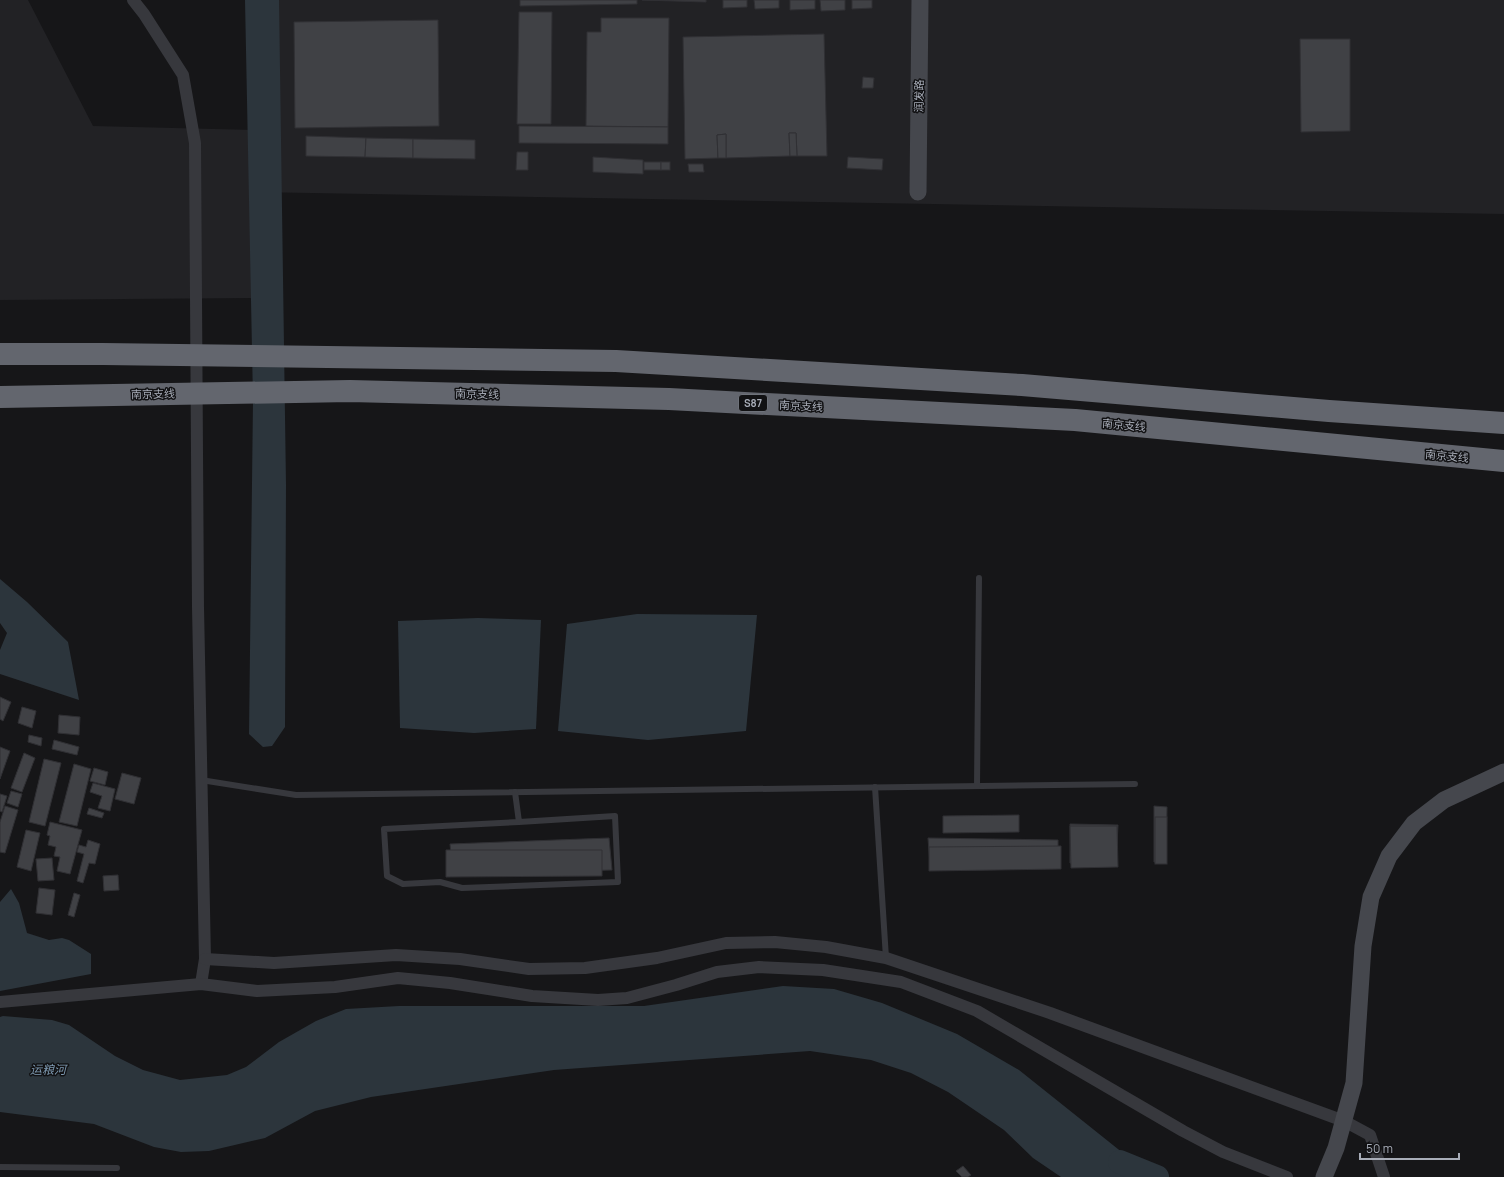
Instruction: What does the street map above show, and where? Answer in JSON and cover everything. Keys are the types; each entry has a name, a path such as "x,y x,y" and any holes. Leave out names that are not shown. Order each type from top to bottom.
{"highway":[{"path":"0,354 616,361 1022,385 1329,411 1504,423"},
{"name":"南京支线","path":"0,397 350,391 669,399 1075,420 1504,461"}],"street":[{"path":"133,0 144,14 183,75 195,143 198,608 205,959 201,984"},
{"name":"润发路","path":"918,192 920,0"},
{"path":"1324,1177 1336,1148 1354,1083 1363,946 1371,897 1386,863 1414,823 1444,800 1504,772"},
{"path":"205,959 274,963 396,955 460,959 529,969 585,968 657,958 726,943 775,942 826,947 886,958 1050,1013 1344,1122 1370,1135 1384,1177"},
{"path":"0,1002 201,984 257,991 335,987 398,978 450,983 532,996 598,1000 627,998 717,972 760,967 823,970 901,982 977,1011 1183,1131 1223,1152 1287,1177"}],"lane":[{"path":"977,786 980,578"},
{"path":"201,780 296,795 1135,784"},
{"path":"875,787 886,958"},
{"path":"515,792 519,822"},
{"path":"615,816 618,882 462,888 440,882 403,884 387,876 384,829 519,822 615,816"},
{"path":"0,1167 117,1168"}],"shaded area":[{"path":"0,0 28,0 93,126 254,130 253,0 1504,0 1504,214 255,192 251,298 0,300"}],"water":[{"path":"245,0 279,0 286,485 285,727 272,746 263,747 249,734 253,400"},
{"path":"0,579 27,602 68,642 79,700 0,674 0,650 7,633 0,623"},
{"path":"637,614 757,615 746,731 648,740 558,731 567,624"},
{"path":"478,618 541,620 536,729 474,733 400,728 398,621"},
{"path":"11,889 19,903 27,933 49,940 62,938 69,940 91,954 91,974 0,991 0,902"},
{"name":"运粮河","path":"783,986 834,989 882,1003 957,1034 1019,1070 1153,1177 1061,1177 1033,1158 1004,1130 948,1092 911,1073 871,1060 810,1051 554,1070 371,1097 315,1111 265,1138 209,1151 181,1152 154,1147 94,1124 0,1112 0,1017 3,1016 52,1020 69,1025 115,1056 143,1070 180,1080 227,1075 246,1067 279,1042 316,1021 346,1009 399,1006 644,1006"}],"building":[{"path":"520,0 637,0 637,4 520,6"},
{"path":"642,0 706,0 706,2"},
{"path":"723,0 747,0 747,7 723,8"},
{"path":"754,0 779,0 779,8 755,9"},
{"path":"790,0 815,0 815,9 790,10"},
{"path":"820,0 845,0 845,10 821,11"},
{"path":"852,0 872,0 872,8 852,9"},
{"path":"519,12 552,12 551,124 517,124"},
{"path":"601,18 669,18 668,127 586,126 587,32 601,32"},
{"path":"438,20 439,126 295,128 294,22"},
{"path":"824,34 827,156 797,156 796,133 789,133 790,156 726,158 726,134 717,135 718,158 685,159 683,37"},
{"path":"1300,39 1350,39 1350,131 1301,132"},
{"path":"863,77 874,78 873,88 862,88"},
{"path":"519,126 668,127 668,144 519,143"},
{"path":"789,133 796,133 797,156 790,156"},
{"path":"726,134 726,158 718,158 717,135"},
{"path":"306,136 366,138 365,157 306,156"},
{"path":"366,138 413,139 413,158 365,157"},
{"path":"413,139 475,140 475,159 413,158"},
{"path":"517,152 528,152 528,170 516,170"},
{"path":"593,157 643,160 643,174 593,172"},
{"path":"848,157 883,159 882,170 847,168"},
{"path":"644,162 661,162 661,170 644,170"},
{"path":"661,162 670,162 670,170 661,170"},
{"path":"688,164 703,164 704,172 689,172"},
{"path":"0,697 11,702 3,721 0,719"},
{"path":"22,707 36,711 32,728 18,723"},
{"path":"59,715 80,717 79,735 58,733"},
{"path":"29,735 42,738 41,746 28,742"},
{"path":"54,740 79,747 77,755 52,749"},
{"path":"0,747 10,751 0,779"},
{"path":"24,753 35,758 22,792 11,788"},
{"path":"44,759 61,763 45,826 29,822"},
{"path":"74,764 91,769 77,826 59,822"},
{"path":"94,768 108,772 105,785 90,781"},
{"path":"122,773 141,778 134,804 115,799"},
{"path":"93,783 115,789 110,811 98,808 102,796 90,792"},
{"path":"11,791 22,794 18,807 7,803"},
{"path":"0,794 7,796 2,812 0,811"},
{"path":"5,806 18,810 5,853 0,852 0,822"},
{"path":"1154,806 1167,807 1166,863 1154,862"},
{"path":"89,808 104,813 102,818 87,814"},
{"path":"1019,815 1019,832 943,833 943,816"},
{"path":"1155,817 1167,817 1167,864 1155,864"},
{"path":"50,822 82,830 70,874 57,871 60,857 54,856 56,847 48,845 50,836 47,835"},
{"path":"1070,824 1118,825 1116,863 1070,863"},
{"path":"1070,826 1117,826 1118,867 1071,868"},
{"path":"26,830 40,833 31,871 17,867"},
{"path":"609,838 612,870 453,874 450,844"},
{"path":"928,838 1058,840 1058,866 930,865"},
{"path":"88,840 100,844 95,864 89,863 83,883 77,881 84,854 77,852 79,845 86,847"},
{"path":"1061,846 1061,869 929,871 929,847"},
{"path":"446,850 602,850 602,876 446,877"},
{"path":"52,858 54,880 38,881 36,859"},
{"path":"118,875 119,890 104,891 103,876"},
{"path":"39,888 55,890 52,915 36,913"},
{"path":"74,893 80,895 74,917 68,915"},
{"path":"963,1166 971,1175 968,1177 962,1177 956,1171"}],"waterway":[{"path":"1120,1162 1157,1177"}]}
